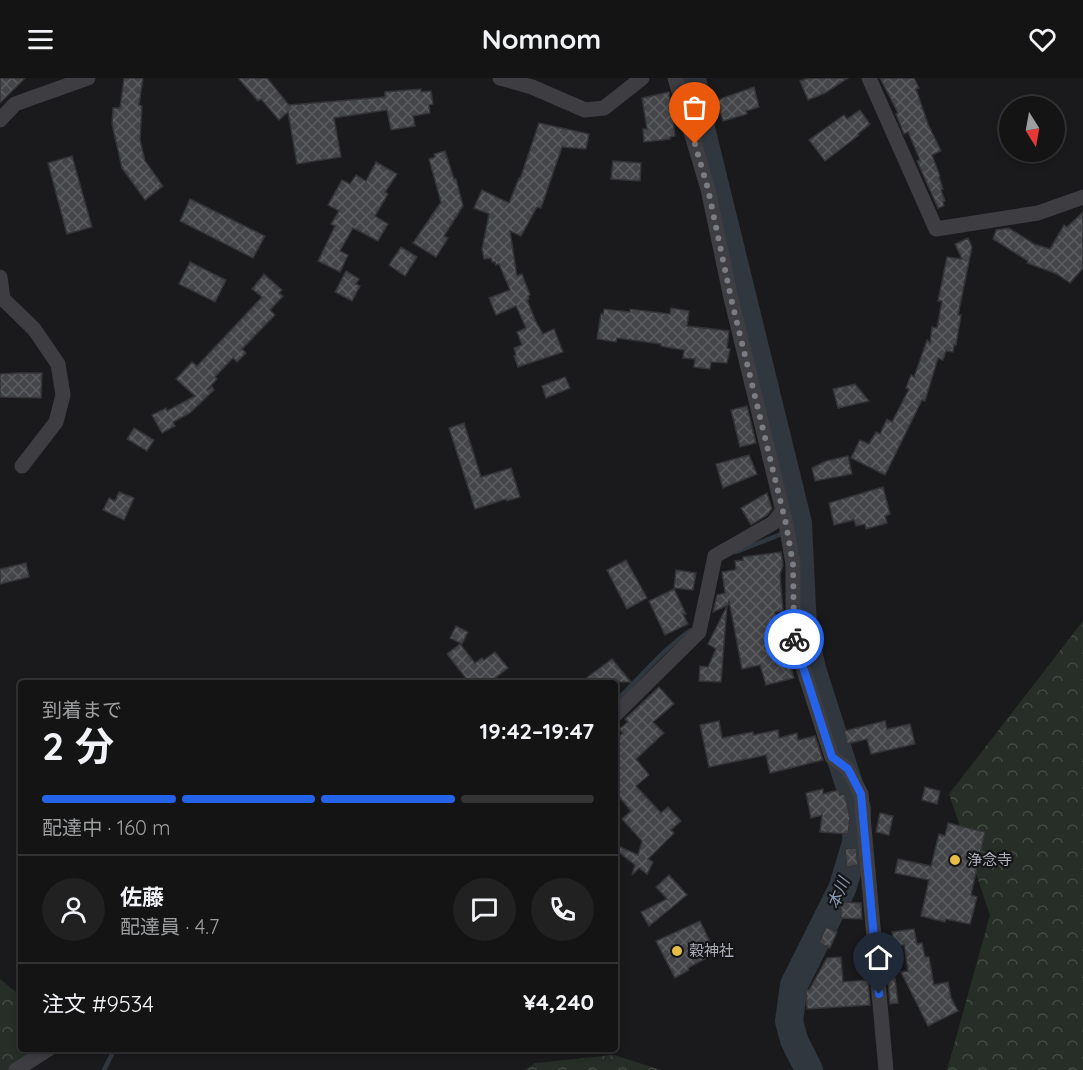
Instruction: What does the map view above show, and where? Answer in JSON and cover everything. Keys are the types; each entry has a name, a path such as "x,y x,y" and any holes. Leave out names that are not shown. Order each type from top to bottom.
{"street":[{"path":"0,120 15,104 88,78"},
{"path":"500,78 532,87 585,110 604,108 642,78"},
{"path":"675,78 708,189 731,298 785,524 793,564 793,637 832,757 848,769 861,794 886,1070"},
{"path":"869,78 936,229 1038,213 1083,197"},
{"path":"0,277 3,299 34,329 58,364 63,395 57,422 22,466"},
{"path":"618,712 699,632 715,556 773,523 785,524"},
{"path":"16,1070 44,1052"}],"green space":[{"path":"1083,621 1083,1070 947,1070 990,915 949,794"},
{"path":"0,979 18,994 18,1052 36,1052 18,1070 0,1070"},
{"path":"614,1055 661,1070 524,1070 535,1063"}],"building":[{"path":"0,78 25,78 0,103"},
{"path":"124,78 143,78 139,105 142,106 140,140 145,161 163,186 145,200 122,168 112,124 113,108 120,108"},
{"path":"238,78 267,78 289,105 385,97 385,92 421,89 421,92 431,91 433,104 429,105 430,113 413,116 415,126 391,130 387,110 334,118 341,157 297,164 288,112 279,120"},
{"path":"808,78 848,78 825,93 808,100 800,81"},
{"path":"880,78 914,78 919,88 916,89 928,124 941,151 932,155 940,176 944,206 938,208 917,161 920,160 908,132 904,134 896,114 898,113"},
{"path":"754,87 759,107 746,111 747,114 723,121 717,100"},
{"path":"669,92 675,136 670,139 644,142 643,129 647,129 642,98"},
{"path":"860,110 870,124 825,161 809,140 844,115 847,119"},
{"path":"539,123 589,134 586,149 562,147 541,208 537,207 521,236 510,231 517,276 522,274 530,295 527,300 536,322 543,334 554,329 563,352 518,367 514,348 522,345 517,332 526,328 516,306 496,315 489,298 510,290 499,264 492,262 491,258 484,259 482,249 489,214 474,208 482,190 509,203 520,179"},
{"path":"445,151 463,206 444,236 448,238 436,257 413,243 441,202 429,159 435,157 434,154"},
{"path":"72,156 92,227 67,234 48,163"},
{"path":"613,161 641,163 640,181 611,179"},
{"path":"376,162 397,174 385,192 388,194 375,216 388,224 378,241 353,228 340,251 348,255 340,272 318,261 335,226 331,224 339,211 328,205 342,180 350,184 356,175 366,181"},
{"path":"190,199 265,236 253,258 180,221"},
{"path":"1083,212 1083,268 1070,283 1057,274 1027,263 1028,261 993,239 996,230 1009,228 1034,244 1050,249 1064,225 1067,227"},
{"path":"968,238 972,247 958,315 961,315 956,345 954,345 953,352 946,351 943,360 938,358 925,401 922,400 885,475 851,458 860,440 869,444 876,432 880,434 887,419 892,422 909,389 906,388 911,375 914,377 927,340 930,343 932,327 937,328 942,301 938,301 947,257 962,259 955,244"},
{"path":"401,247 417,257 405,276 389,265"},
{"path":"190,262 226,280 215,302 179,284"},
{"path":"346,271 359,279 356,284 360,286 352,301 335,292"},
{"path":"264,274 282,290 279,293 283,296 270,310 275,315 242,349 246,353 237,362 233,358 215,377 217,379 207,390 212,387 214,390 190,413 173,422 175,426 162,433 152,415 166,408 167,411 195,396 176,379 192,362 197,366 262,297 252,289"},
{"path":"671,308 689,311 687,326 729,331 727,348 730,349 727,363 711,362 710,369 694,367 695,359 683,358 684,350 661,346 661,344 617,338 616,342 597,339 604,309 630,312 630,309 670,314"},
{"path":"42,373 41,398 0,397 0,374"},
{"path":"565,377 570,388 546,398 542,386"},
{"path":"855,384 869,401 838,408 833,389"},
{"path":"747,406 756,443 740,447 731,410"},
{"path":"464,423 481,477 511,468 520,497 475,509 449,428"},
{"path":"134,428 154,440 147,451 127,439"},
{"path":"749,455 757,474 723,488 716,464"},
{"path":"848,456 852,474 815,481 812,468 826,461"},
{"path":"883,487 890,514 885,516 887,523 866,529 865,524 856,526 854,520 834,525 829,503"},
{"path":"119,492 134,498 124,520 103,510 109,498 115,501"},
{"path":"767,493 772,509 751,525 741,508"},
{"path":"781,552 783,611 775,612 780,645 785,644 794,678 766,685 760,665 742,669 729,601 728,605 713,612 717,595 725,593 722,572 736,569 735,561 743,560 743,557"},
{"path":"626,560 647,598 627,609 607,570"},
{"path":"26,563 29,577 0,584 0,569"},
{"path":"676,570 696,573 693,590 674,588"},
{"path":"674,589 686,614 683,614 688,624 665,635 649,601"},
{"path":"727,606 721,682 699,681 700,666 708,667 716,649 708,644"},
{"path":"456,626 468,632 462,644 450,638"},
{"path":"460,644 475,663 495,652 508,668 493,680 467,680 447,654"},
{"path":"612,659 631,682 618,682 618,680 584,680"},
{"path":"659,687 674,704 653,722 664,733 636,759 649,775 636,786 661,813 668,807 681,821 671,830 674,833 648,859 653,862 647,874 639,868 632,875 635,865 618,852 618,846 638,855 642,841 622,819 631,811 618,796 618,737 623,733 619,729 628,722 625,719"},
{"path":"719,721 722,738 778,730 779,738 797,733 798,740 815,736 823,760 770,773 766,755 709,767 700,725"},
{"path":"885,721 887,729 910,724 915,744 871,754 867,739 847,744 844,731"},
{"path":"925,787 940,791 937,804 922,800"},
{"path":"823,789 823,794 839,790 840,795 845,794 850,818 848,834 820,832 822,815 811,818 806,793"},
{"path":"880,813 893,816 889,835 876,832"},
{"path":"948,823 985,832 971,895 977,897 970,924 946,919 945,922 921,916 929,880 895,873 898,859 931,866 939,834 945,836"},
{"path":"856,848 858,865 847,867 845,849"},
{"path":"669,875 687,895 649,926 641,912 667,899 656,887"},
{"path":"841,902 861,903 862,919 841,918"},
{"path":"700,921 710,942 704,945 710,956 675,978 656,941"},
{"path":"826,927 837,932 830,948 819,943"},
{"path":"914,929 917,944 922,943 925,957 929,957 934,985 948,982 951,998 958,1011 928,1026 901,972 908,971 904,945 894,947 892,932"},
{"path":"841,957 843,982 868,980 870,1005 807,1009 806,990 809,990 827,958"},
{"path":"895,978 898,1003 890,1004 888,979"}],"waterway":[{"name":"本川","path":"692,78 701,128 798,523 803,628 812,669 857,809 856,843 842,889 794,985 789,1021 794,1040 809,1070"},
{"path":"736,552 784,533"},
{"path":"618,699 661,655 691,630"},
{"path":"104,1070 113,1052"}],"way so far":[{"path":"695,144 708,189 731,298 786,524 793,564 794,639"}],"place":[{"name":"浄念寺","path":"955,860"},
{"name":"穀神社","path":"677,951"}],"route":[{"path":"794,639 832,757 848,769 861,794 879,994"}]}
